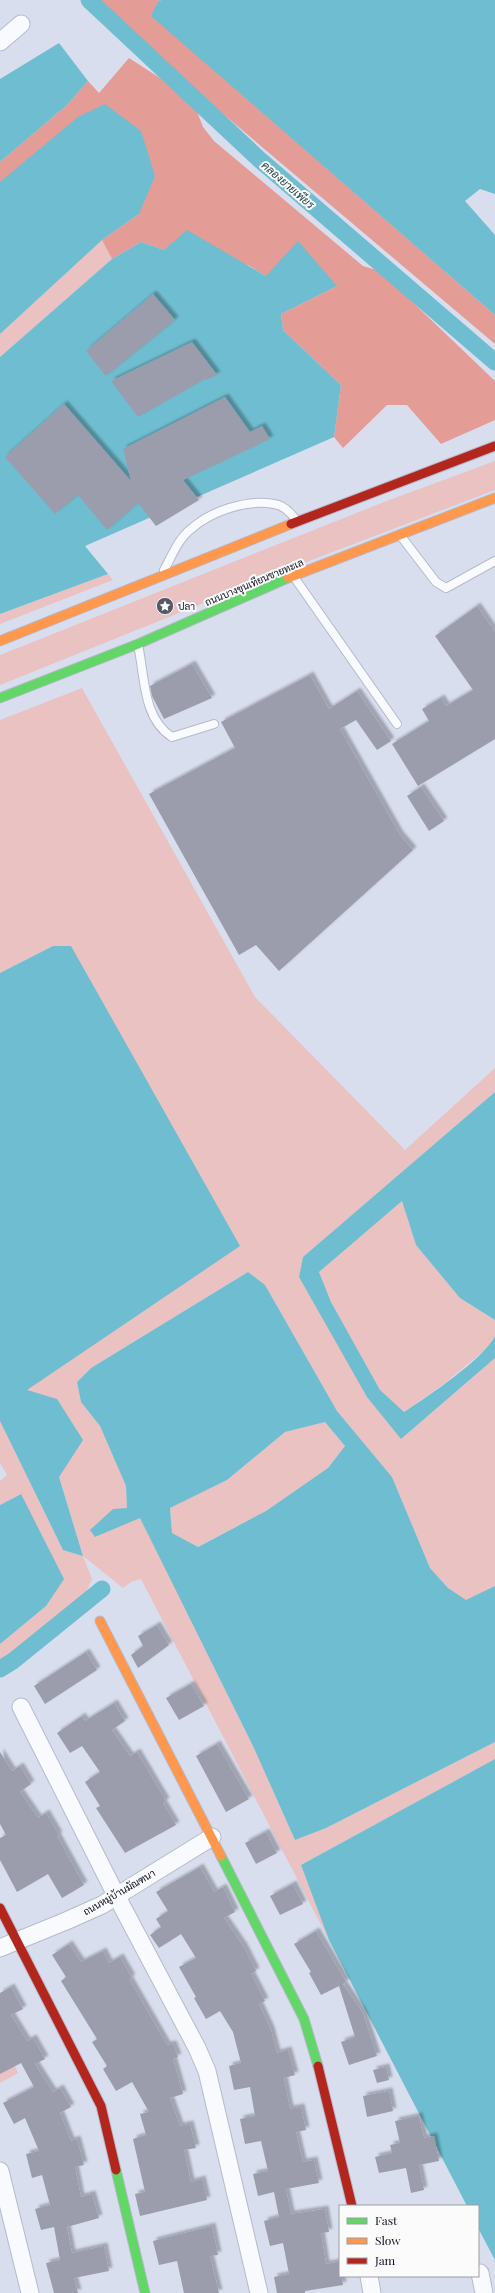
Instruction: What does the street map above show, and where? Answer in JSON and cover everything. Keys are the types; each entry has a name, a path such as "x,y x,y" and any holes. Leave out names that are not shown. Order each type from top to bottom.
{"main road":[{"path":"0,641 298,521 495,446"},
{"name":"ถนนบางขุนเทียนชายทะเล","path":"0,698 138,644 293,576 495,498"},
{"path":"100,1621 212,1837 310,2035 352,2205"},
{"path":"0,1908 101,2106 146,2293"}],"street":[{"path":"0,42 21,24"},
{"path":"21,1707 116,1895 197,2048 207,2071 259,2293"},
{"name":"ถนนหมู่บ้านมัณฑนา","path":"0,1948 66,1921 116,1895 212,1837"},
{"path":"0,2171 30,2293"},
{"path":"480,2273 484,2293"},
{"path":"368,2277 372,2293"}],"lane":[{"path":"161,576 180,542 190,529 221,511 237,506 275,504 290,512 298,521"},
{"path":"399,535 436,582 446,588 495,561"},
{"path":"293,576 397,724"},
{"path":"138,644 150,710 156,722 164,732 172,737 214,724"}],"shaded area":[{"path":"99,0 162,0 158,1 152,16 495,315 495,344 216,108"},
{"path":"129,58 163,80 196,109 203,127 214,141 363,266 380,271 495,381 495,420 441,444 407,405 387,405 343,448 334,437 341,385 283,330 281,314 337,286 266,276 248,265 164,250 141,242 112,259 102,240 139,214 0,182 0,162 67,105 88,81 99,93"},
{"path":"102,240 112,259 0,357 0,334"},
{"path":"495,461 495,490 296,566 0,685 0,655 384,502"},
{"path":"108,574 113,580 0,624 0,614"},
{"path":"82,688 255,997 405,1150 495,1068 495,1092 303,1257 299,1277 401,1439 495,1358 495,1586 466,1601 448,1588 430,1568 392,1477 337,1411 265,1285 248,1272 91,1368 77,1382 81,1402 100,1426 126,1486 127,1508 95,1537 140,1517 253,1746 295,1840 326,1828 495,1742 495,1759 301,1865 329,1940 141,1579 131,1582 123,1588 83,1556 92,1579 86,1592 0,1664 0,1644 46,1606 20,1494 0,1505 0,1481 7,1475 0,1463 0,1421 63,1550 83,1555 59,1477 26,1390 53,946 0,973 0,720"},
{"path":"402,1201 416,1245 460,1298 495,1320 495,1336 491,1345 445,1383 404,1412 380,1391 331,1302 319,1272"},
{"path":"325,1422 345,1446 328,1468 266,1511 197,1547 172,1533 170,1508 227,1480 285,1432"},
{"path":"0,2033 18,2073 0,2083"}],"water":[{"path":"495,0 495,194 480,189 465,201 495,235 495,315 151,16 158,1"},
{"path":"59,43 88,81 67,105 0,162 0,79"},
{"path":"105,104 141,131 155,176 139,214 102,240 0,334 0,182 78,117"},
{"path":"187,230 266,276 298,241 337,286 281,314 283,330 341,385 334,437 85,546 108,574 0,614 0,357 112,259 141,242 164,250"},
{"path":"53,946 71,946 240,1246 27,1390 57,1399 83,1440 59,1477 83,1556 63,1550 0,1421 0,973"},
{"path":"495,1092 495,1320 460,1298 416,1245 402,1201 319,1272 331,1302 380,1390 404,1412 454,1377 489,1345 495,1336 495,1358 401,1439 367,1397 299,1277 303,1257"},
{"path":"248,1272 265,1285 337,1411 392,1477 430,1568 448,1588 466,1600 495,1586 495,1742 326,1828 295,1840 253,1746 140,1518 95,1537 90,1530 113,1509 127,1508 126,1486 100,1426 81,1402 77,1382 91,1368","holes":["325,1422 345,1446 328,1468 266,1511 198,1547 172,1533 170,1508 227,1480 285,1432"]},
{"path":"21,1494 64,1579 46,1606 0,1644 0,1505"},
{"path":"495,1759 495,2260 479,2230 479,2205 466,2205 329,1940 301,1865"}],"building":[{"path":"153,294 175,320 106,376 86,351"},
{"path":"192,342 217,375 206,380 205,379 138,417 111,381"},
{"path":"225,397 250,432 262,426 270,439 183,480 199,500 156,526 138,503 107,530 78,495 55,514 5,457 64,404 131,481 123,449"},
{"path":"477,606 495,632 495,739 418,786 392,744 429,721 422,709 441,698 446,706 473,690 435,636"},
{"path":"192,664 212,698 164,719 152,696 150,686"},
{"path":"310,675 329,709 357,691 391,741 377,750 356,720 340,729 400,835 413,850 279,971 256,945 239,955 149,794 235,748 221,722"},
{"path":"421,787 444,821 429,831 407,796"},
{"path":"157,1625 169,1645 138,1668 131,1655 143,1646 138,1636"},
{"path":"86,1652 97,1670 45,1704 34,1686"},
{"path":"191,1684 204,1706 179,1720 166,1698"},
{"path":"114,1703 125,1721 112,1730 130,1756 137,1752 166,1801 163,1803 176,1825 125,1853 96,1808 100,1806 85,1782 100,1772 82,1746 70,1753 57,1733 82,1716 85,1721"},
{"path":"217,1744 249,1799 226,1812 196,1756"},
{"path":"0,1752 12,1771 20,1766 31,1784 20,1792 38,1818 46,1813 59,1835 57,1836 84,1885 62,1898 48,1874 17,1892 0,1860 0,1838 6,1835 0,1824"},
{"path":"266,1832 277,1853 256,1864 245,1843"},
{"path":"200,1867 214,1892 223,1887 235,1912 224,1918 244,1947 256,1971 251,1974 265,2001 259,2004 271,2030 277,2053 288,2050 295,2075 284,2078 290,2109 301,2107 306,2130 296,2132 303,2162 314,2160 319,2183 286,2189 291,2214 325,2209 329,2232 321,2233 326,2264 339,2262 339,2277 342,2277 343,2285 305,2291 305,2293 277,2293 274,2277 289,2274 283,2243 270,2246 264,2221 279,2217 274,2192 258,2196 253,2174 268,2171 261,2141 245,2144 240,2119 255,2116 250,2087 234,2090 229,2066 241,2063 233,2032 220,2011 206,2019 194,1998 196,1997 179,1967 196,1958 181,1934 159,1948 150,1935 161,1927 156,1919 168,1911 156,1892"},
{"path":"293,1884 303,1904 280,1915 270,1896"},
{"path":"316,1931 346,1982 343,1984 363,2013 377,2056 349,2065 341,2042 355,2037 339,1986 321,1995 309,1973 311,1972 294,1944"},
{"path":"69,1944 81,1962 103,1951 109,1963 120,1957 132,1978 129,1979 167,2045 173,2044 178,2057 173,2059 183,2094 170,2098 180,2126 190,2124 196,2148 184,2150 191,2182 202,2179 207,2200 140,2216 135,2194 145,2192 133,2139 146,2135 140,2114 149,2112 132,2082 116,2091 103,2069 107,2066 92,2042 97,2039 61,1981 66,1977 52,1955"},
{"path":"11,1987 23,2009 11,2015 27,2041 33,2038 45,2059 35,2064 53,2092 60,2088 71,2107 60,2113 71,2141 77,2139 84,2165 75,2167 81,2197 92,2194 99,2218 67,2227 72,2253 104,2246 109,2271 74,2278 78,2293 54,2293 46,2263 60,2260 54,2227 41,2230 35,2209 50,2205 42,2175 32,2178 26,2154 39,2151 25,2118 14,2124 3,2103 34,2087 21,2063 0,2074 0,1993"},
{"path":"386,2067 389,2080 377,2083 373,2070"},
{"path":"389,2091 393,2111 367,2117 363,2096"},
{"path":"419,2116 424,2138 434,2136 439,2161 419,2165 424,2190 411,2193 406,2168 379,2173 375,2157 392,2153 390,2145 400,2143 395,2121"},
{"path":"212,2226 218,2255 210,2256 219,2293 184,2293 177,2261 159,2265 153,2241"}],"waterway":[{"name":"คลองยายเพียร","path":"89,0 260,160 495,362"},
{"path":"0,1669 13,1661 102,1589"}],"traffic: fast":[{"path":"0,698 138,644 288,578"},
{"path":"221,1856 304,2019 318,2066"},
{"path":"116,2170 145,2293"}],"traffic: slow":[{"path":"288,578 495,498"},
{"path":"0,641 291,524"},
{"path":"100,1621 221,1856"}],"traffic: jam":[{"path":"291,524 495,446"},
{"path":"0,1908 101,2106 116,2170"},
{"path":"318,2066 352,2205"}],"place":[{"name":"ปลา","path":"165,606"}]}
